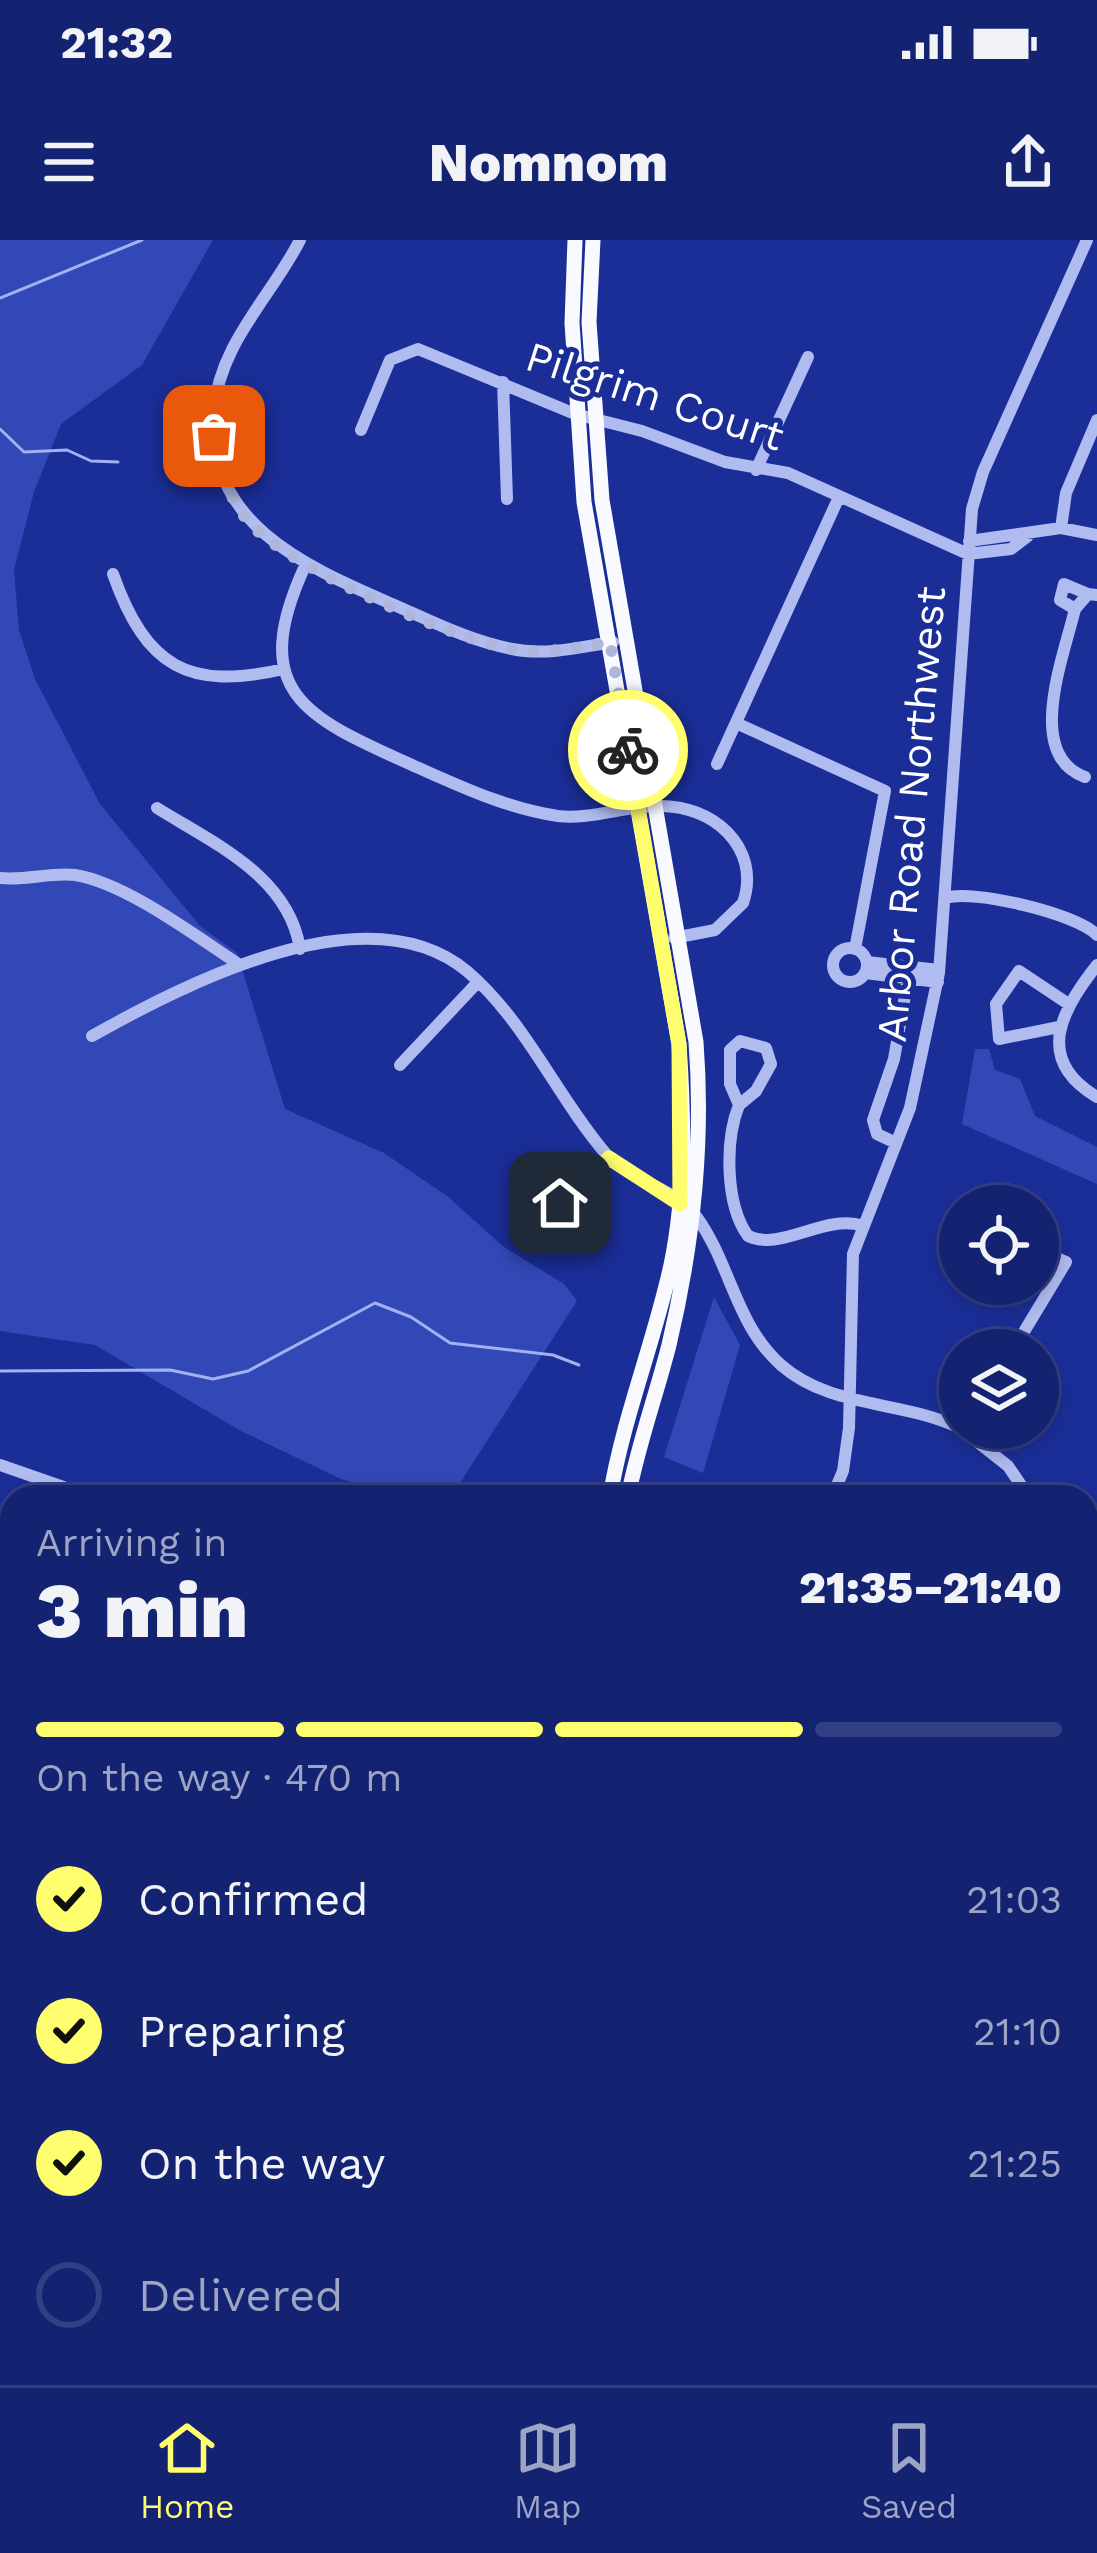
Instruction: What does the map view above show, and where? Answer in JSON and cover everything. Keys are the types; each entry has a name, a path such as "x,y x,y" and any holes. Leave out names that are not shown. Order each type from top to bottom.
{"main road":[{"path":"575,240 575,414 584,502 618,641"},
{"path":"592,240 593,418 618,641 700,1099 667,1351 631,1485"},
{"path":"613,1485 687,1209"}],"street":[{"path":"300,240 231,348 214,416 221,470 238,506 257,531 305,566 458,633 513,650 618,641"},
{"name":"Arbor Road Northwest","path":"836,1485 846,1456 851,1399 852,1275 863,1226 923,1062 939,976 968,548 983,472 1087,240"},
{"name":"Pilgrim Court","path":"361,430 386,367 403,350 426,350 575,414 756,470 788,473 968,548"},
{"path":"756,470 808,357"},
{"path":"502,382 507,499"},
{"path":"1061,528 1066,493 1097,420"},
{"path":"717,764 839,497"},
{"path":"968,548 1022,545 1028,536 1061,528 1097,535"},
{"path":"305,566 280,628 284,669 296,695 332,730 500,802 566,817 678,807 721,826 746,860 746,892 737,914 715,930 669,939"},
{"path":"113,574 143,640 181,669 218,679 284,669"},
{"path":"1075,609 1060,600 1064,584 1092,594 1075,609 1052,744 1066,769 1085,776"},
{"path":"736,723 885,790 855,949 866,968"},
{"path":"157,808 265,879 292,919 300,949"},
{"path":"0,878 28,881 72,874 96,881 184,928 240,965"},
{"path":"946,898 1030,906 1094,926"},
{"path":"92,1036 210,974 300,949 356,940 397,943 435,954 477,983 510,1018 609,1158 687,1209 755,1338 795,1376 851,1399 914,1409 939,1419"},
{"path":"855,949 838,953 834,969 851,982 866,968 939,976"},
{"path":"1097,965 1067,1003 1059,1027 1060,1047 1071,1073 1097,1097"},
{"path":"1059,1027 999,1039 995,1004 1019,971 1067,1003"},
{"path":"896,1143 872,1127 894,1059 909,973"},
{"path":"400,1065 477,983"},
{"path":"739,1105 756,1091 771,1064 766,1048 754,1042 740,1041 730,1050 730,1084 739,1105 730,1152 737,1211 748,1236 766,1240 846,1220 863,1226"},
{"path":"560,1203 609,1158"},
{"path":"987,1449 1021,1485"},
{"path":"0,1465 58,1485"}],"shaded area":[{"path":"0,240 213,240 142,365 61,424 34,492 14,570 19,630 35,679 100,804 200,926 237,953 285,1109 384,1153 447,1196 504,1247 564,1284 577,1301 459,1485 360,1485 341,1479 241,1431 95,1345 0,1331"},
{"path":"975,1049 989,1049 995,1070 1020,1079 1035,1116 1097,1147 1097,1184 962,1124"},
{"path":"714,1297 740,1345 703,1473 664,1457"}],"waterway":[{"path":"0,298 142,240"},
{"path":"0,429 24,452 67,450 91,461 118,462"},
{"path":"0,1371 170,1370 213,1379 248,1371 375,1303 411,1317 450,1343 553,1355 579,1365"}],"way so far":[{"path":"214,436 228,489 247,519 305,566 458,633 513,650 535,652 610,642 628,750"}],"route":[{"path":"560,1203 609,1158 680,1204 683,1099 679,1044 628,750"}]}
